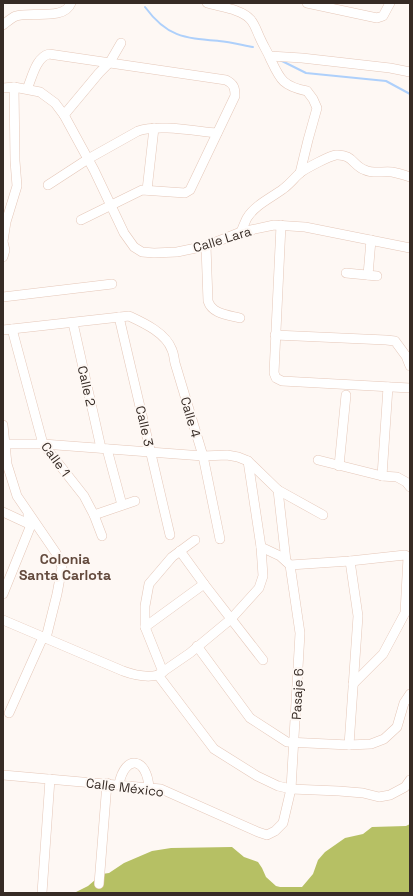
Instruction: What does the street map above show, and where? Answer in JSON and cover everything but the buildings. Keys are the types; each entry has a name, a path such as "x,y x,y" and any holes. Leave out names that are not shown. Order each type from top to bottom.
{"street":[{"path":"3,25 17,16 62,12 69,7 71,3"},
{"path":"207,3 230,6 251,20 270,56 275,70 283,82 296,89 307,91 313,99 317,108 300,173"},
{"path":"307,3 377,18 383,16 390,3"},
{"path":"64,115 110,62 121,43"},
{"path":"27,89 39,60 44,55 49,54 226,80 232,83 235,89 235,96 188,192 137,191 80,220"},
{"path":"270,56 390,68 410,72"},
{"path":"3,258 5,250 3,242 6,222 17,186 15,161 14,87"},
{"name":"Calle Lara","path":"3,88 14,87 40,92 55,103 64,115 88,159 124,233 134,247 142,252 177,252 206,246 241,232 274,225 305,227 410,248"},
{"path":"48,185 88,159 138,131 154,128 217,134"},
{"path":"146,190 154,128"},
{"path":"241,232 248,217 266,199 293,182 300,173 326,158 335,155 345,155 364,170 372,172 393,172 410,177"},
{"path":"281,225 275,335 274,373 276,378 282,381 410,388"},
{"path":"346,273 372,276 371,240"},
{"path":"206,246 208,301 210,306 214,310 240,318"},
{"path":"3,297 112,284"},
{"name":"Calle 4","path":"119,318 129,316 144,323 168,341 172,350 203,456 220,539"},
{"path":"8,329 119,318"},
{"name":"Calle 3","path":"119,318 170,535"},
{"name":"Calle 2","path":"73,323 104,448 122,506"},
{"name":"Calle 1","path":"8,329 42,444 84,496 94,515 102,536"},
{"path":"275,335 394,341 408,355 410,366"},
{"path":"382,476 388,387"},
{"path":"339,466 346,395"},
{"path":"3,425 7,464 17,496 56,553 62,567 57,594 45,638 9,713"},
{"path":"4,444 42,444 203,456 227,455 238,457 248,461 278,490 322,515"},
{"path":"318,460 382,476 397,477 406,482 410,487"},
{"path":"3,620 122,671 135,675 152,676 160,673 190,653 231,619 259,588 263,576 261,547 248,461"},
{"name":"Pasaje 6","path":"278,490 288,563 300,633 291,789 283,823"},
{"path":"94,515 135,501"},
{"path":"3,594 31,525 26,510"},
{"path":"4,515 31,525"},
{"path":"195,540 172,557 149,584 145,606 145,627 160,673 214,748 257,776 278,786 291,789 363,793 379,797 390,795 400,790 405,787 410,780"},
{"path":"261,547 280,556 288,563 350,561 405,555 408,559 405,613 383,654 353,684"},
{"path":"180,551 263,660"},
{"path":"349,745 358,616 350,561"},
{"path":"145,627 204,584"},
{"path":"197,646 250,718 287,742 349,745 371,744 384,740 397,727 404,703 410,694"},
{"path":"119,784 121,773 129,765 135,763 142,765 145,770 148,776 149,788"},
{"name":"Calle México","path":"3,776 107,783 161,789 267,835 275,831 283,823"},
{"path":"42,893 50,779"},
{"path":"99,884 107,783"}],"green space":[{"path":"410,824 410,893 74,893 88,886 102,874 109,873 124,863 152,851 171,848 232,847 244,857 258,862 266,877 276,886 302,887 313,874 318,860 325,852 345,838 363,834 372,827 406,826"}],"waterway":[{"path":"145,7 161,25 177,34 196,39 227,42 253,47"},
{"path":"280,60 306,73 386,81 410,94"}],"district":[{"name":"Colonia Santa Carlota","path":"65,568"}]}
